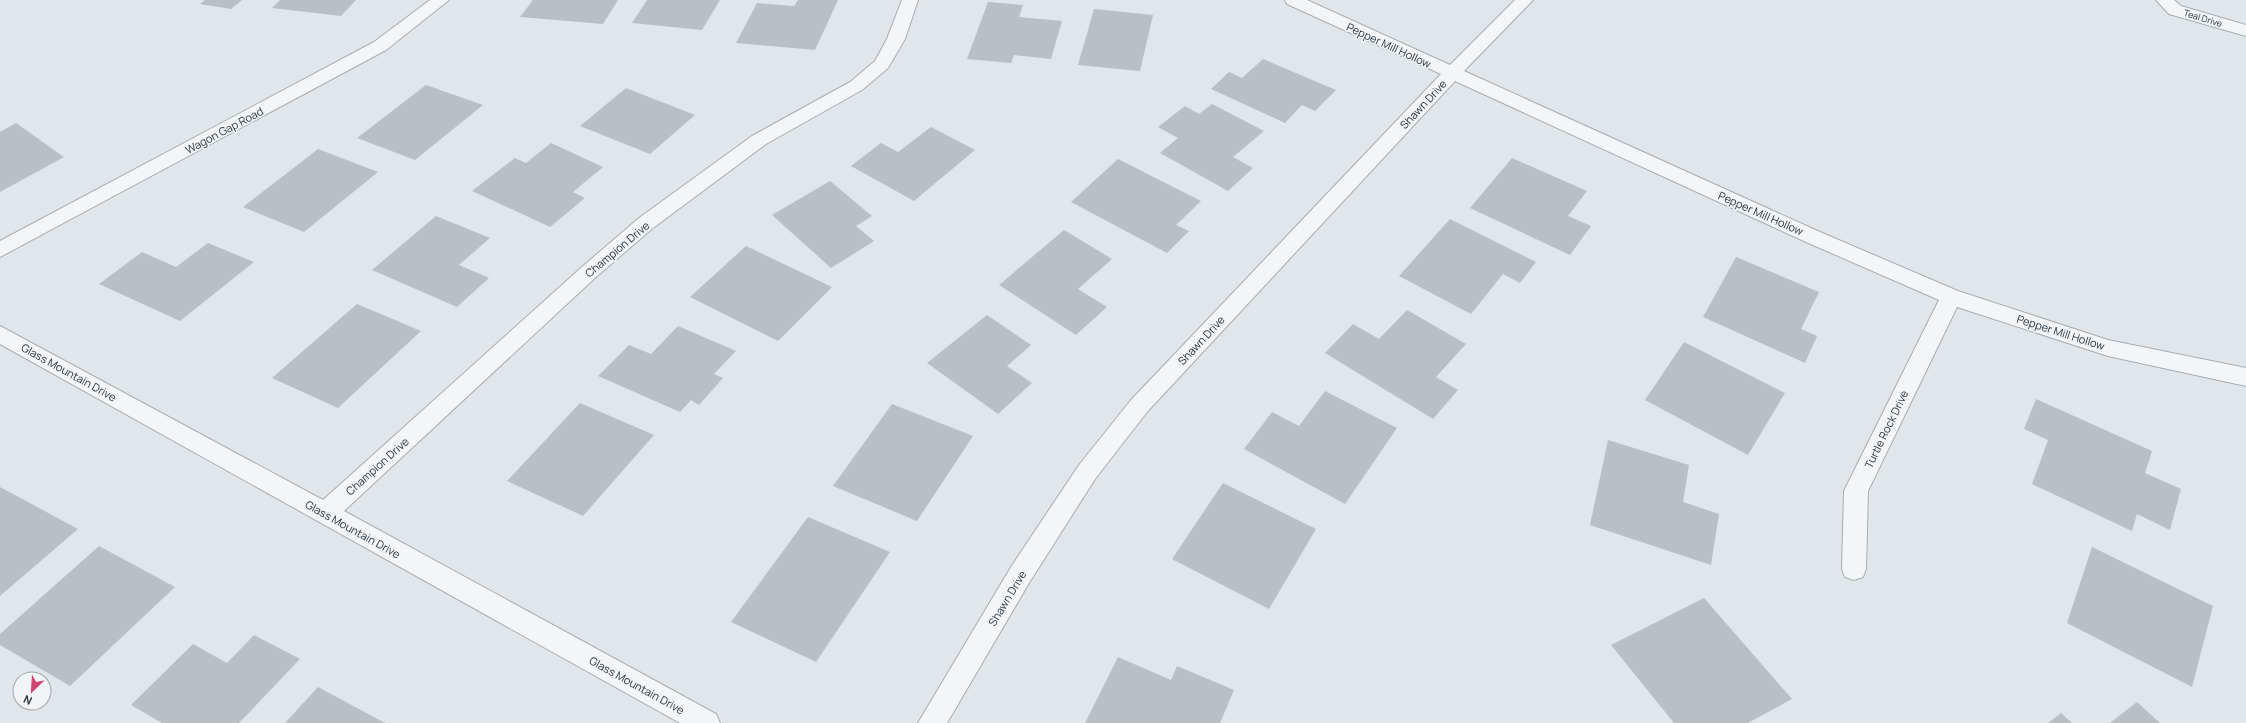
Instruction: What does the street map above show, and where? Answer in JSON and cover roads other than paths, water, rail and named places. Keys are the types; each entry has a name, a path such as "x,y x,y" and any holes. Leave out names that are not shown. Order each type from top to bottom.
{"street":[{"name":"Wagon Gap Road","path":"0,250 380,46 441,0"},
{"name":"Champion Drive","path":"325,513 583,277 646,223 759,140 856,86 882,64 896,39 910,0"},
{"name":"Pepper Mill Hollow","path":"1293,0 1451,74 1950,297 2108,348 2246,378"},
{"name":"Shawn Drive","path":"932,723 1020,575 1087,472 1139,406 1451,74 1525,0"},
{"name":"Teal Drive","path":"2164,0 2175,10 2246,31"},
{"name":"Turtle Rock Drive","path":"1854,569 1856,491 1950,297"},
{"name":"Glass Mountain Drive","path":"0,334 706,723"}]}
